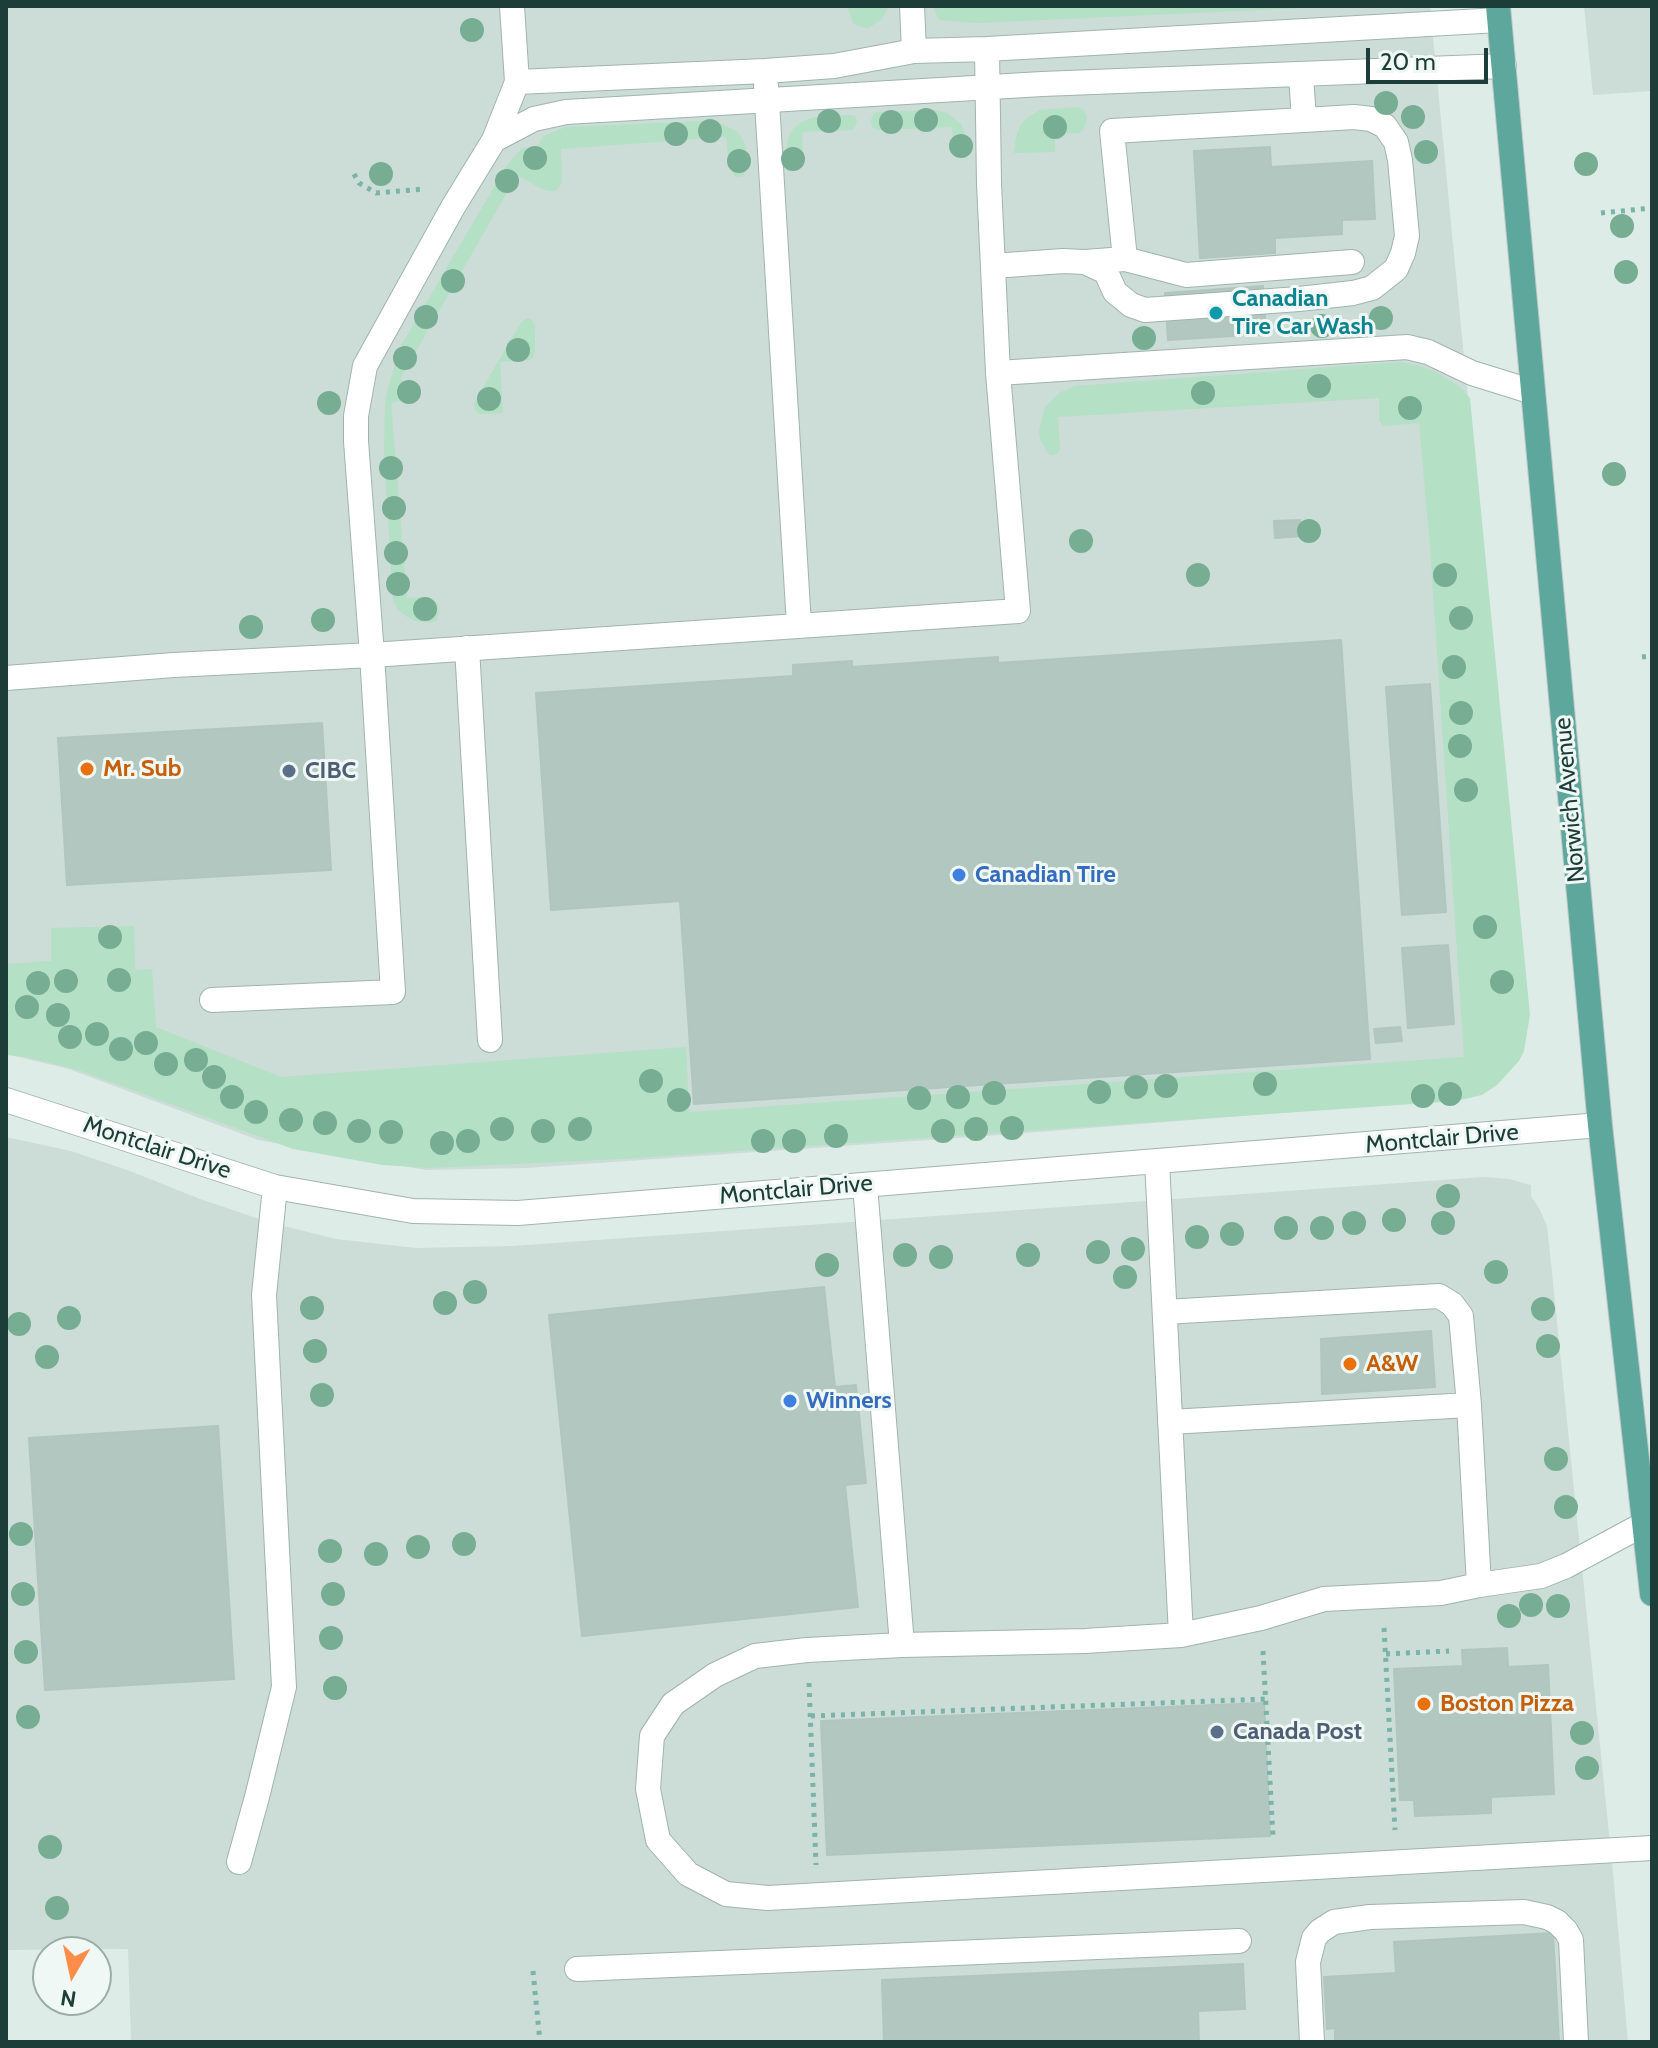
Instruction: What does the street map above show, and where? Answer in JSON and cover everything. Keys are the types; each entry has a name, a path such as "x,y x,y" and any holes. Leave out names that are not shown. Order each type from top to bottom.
{"main road":[{"name":"Norwich Avenue","path":"1499,13 1600,1125 1652,1594"}],"street":[{"path":"212,1000 393,992 356,416 365,366 494,140 517,82 512,6"},
{"path":"912,6 914,51"},
{"path":"517,82 765,71 834,66 914,51 987,49 1499,13"},
{"path":"6,678 1018,611 998,373 987,49"},
{"path":"494,140 534,119 566,112 987,87 1504,66"},
{"path":"765,71 799,625"},
{"path":"1301,75 1304,120"},
{"path":"1085,262 1106,272 1115,292 1131,305 1145,310 1353,293 1372,288 1396,269 1407,236 1396,142 1385,126 1371,119 1354,117 1112,131 1125,259"},
{"path":"993,266 1125,259 1186,275 1352,262"},
{"path":"998,373 1407,347 1428,352 1472,373 1533,392"},
{"path":"467,648 490,1040"},
{"name":"Montclair Drive","path":"6,1100 275,1187 413,1211 518,1213 1600,1125"},
{"path":"1157,1161 1181,1635"},
{"path":"865,1185 902,1645"},
{"path":"239,1862 284,1687 264,1295 275,1187"},
{"path":"1165,1312 1439,1296 1452,1304 1461,1316 1479,1585"},
{"path":"1170,1422 1469,1405"},
{"path":"1644,1524 1541,1576 1441,1593 1324,1599 1261,1618 1181,1635 1085,1641 902,1645 755,1656 715,1675 673,1704 652,1736 648,1789 658,1840 688,1874 726,1894 768,1898 1652,1848"},
{"path":"1312,2042 1308,1962 1314,1938 1334,1922 1370,1917 1524,1912 1557,1922 1571,1940 1576,2042"},
{"path":"577,1969 1239,1941"}],"path":[{"path":"354,174 359,183 376,193 418,191 433,184"},
{"path":"1601,213 1652,208"},
{"path":"1642,657 1652,656"},
{"path":"1380,1832 1395,1831 1383,1595"},
{"path":"1261,1618 1275,1870"},
{"path":"807,1650 817,1895"},
{"path":"1386,1654 1449,1651"},
{"path":"811,1716 1265,1699"},
{"path":"533,1971 540,2042"}],"shaded area":[{"path":"6,6 1430,6 1527,1008 1471,1098 527,1168 426,1170 258,1140 69,1069 6,1054"},
{"path":"1584,6 1652,6 1652,91 1593,95"},
{"path":"6,1137 71,1151 268,1222 336,1239 416,1248 512,1246 1484,1177 1531,1185 1531,1196 1547,1226 1628,2042 131,2042 128,1949 112,1949 112,1936 32,1936 32,1950 6,1950"}],"green space":[{"path":"847,6 889,6 881,20 868,28 853,23"},
{"path":"933,6 1346,6 978,23 939,20"},
{"path":"1083,109 1087,117 1084,129 1079,133 1054,134 1055,152 1014,153 1021,124 1028,117 1040,110"},
{"path":"934,110 947,113 961,124 966,136 965,152 960,154 954,151 952,127 878,130 872,127 872,116 876,112"},
{"path":"855,116 857,122 853,130 802,132 801,166 788,167 785,163 788,138 801,122 814,117"},
{"path":"717,122 738,132 745,144 748,162 742,177 736,177 729,167 726,137 561,149 562,181 554,191 540,188 517,175 400,379 421,393 420,397 391,403 407,598 428,597 437,603 439,612 436,621 431,623 406,616 398,610 393,600 384,453 388,387 402,344 497,182 522,148 536,147 542,137 565,127"},
{"path":"528,318 535,327 533,358 500,362 503,413 480,414 474,409 474,403 522,321"},
{"path":"1400,362 1436,372 1460,387 1470,398 1530,1015 1524,1051 1519,1061 1497,1085 1482,1095 1456,1101 622,1159 428,1168 383,1165 293,1149 78,1070 6,1055 6,964 51,961 51,928 134,926 135,970 152,969 156,1027 281,1077 686,1047 689,1112 1464,1057 1419,423 1383,426 1379,420 1379,398 1058,417 1060,449 1057,454 1050,455 1040,439 1039,431 1045,407 1059,393 1075,386"}],"building":[{"path":"1270,147 1271,167 1372,161 1375,219 1342,220 1342,234 1275,238 1275,253 1200,258 1194,151"},
{"name":"Canadian Tire Car Wash","path":"1263,286 1266,334 1168,340 1165,293"},
{"path":"1300,520 1302,536 1275,538 1274,521"},
{"path":"1341,640 1370,1059 694,1104 680,901 551,910 536,693 793,676 793,665 852,661 852,667 998,657 998,663"},
{"path":"1430,684 1446,912 1402,915 1386,687"},
{"path":"322,723 331,870 67,885 58,738"},
{"path":"1448,945 1454,1024 1408,1028 1402,948"},
{"path":"1400,1027 1402,1041 1376,1043 1374,1029"},
{"path":"824,1287 835,1387 856,1385 866,1483 845,1485 858,1607 582,1636 549,1315"},
{"path":"1431,1331 1435,1387 1322,1394 1321,1339"},
{"path":"218,1426 234,1679 45,1690 29,1438"},
{"path":"1507,1648 1508,1667 1548,1665 1554,1794 1491,1797 1491,1813 1415,1816 1414,1800 1400,1800 1394,1669 1463,1666 1462,1650"},
{"path":"1264,1703 1270,1836 827,1855 821,1721"},
{"path":"1553,1933 1559,2042 1335,2042 1335,2028 1327,2029 1324,1977 1396,1973 1394,1942"},
{"path":"1243,1964 1245,2009 1198,2011 1199,2042 884,2042 882,1980"}],"place":[{"name":"Canadian Tire Car Wash","path":"1216,313"},
{"name":"Mr. Sub","path":"87,769"},
{"name":"CIBC","path":"289,771"},
{"name":"Canadian Tire","path":"959,875"},
{"name":"A&W","path":"1350,1364"},
{"name":"Winners","path":"790,1401"},
{"name":"Boston Pizza","path":"1424,1704"},
{"name":"Canada Post","path":"1217,1732"}]}
